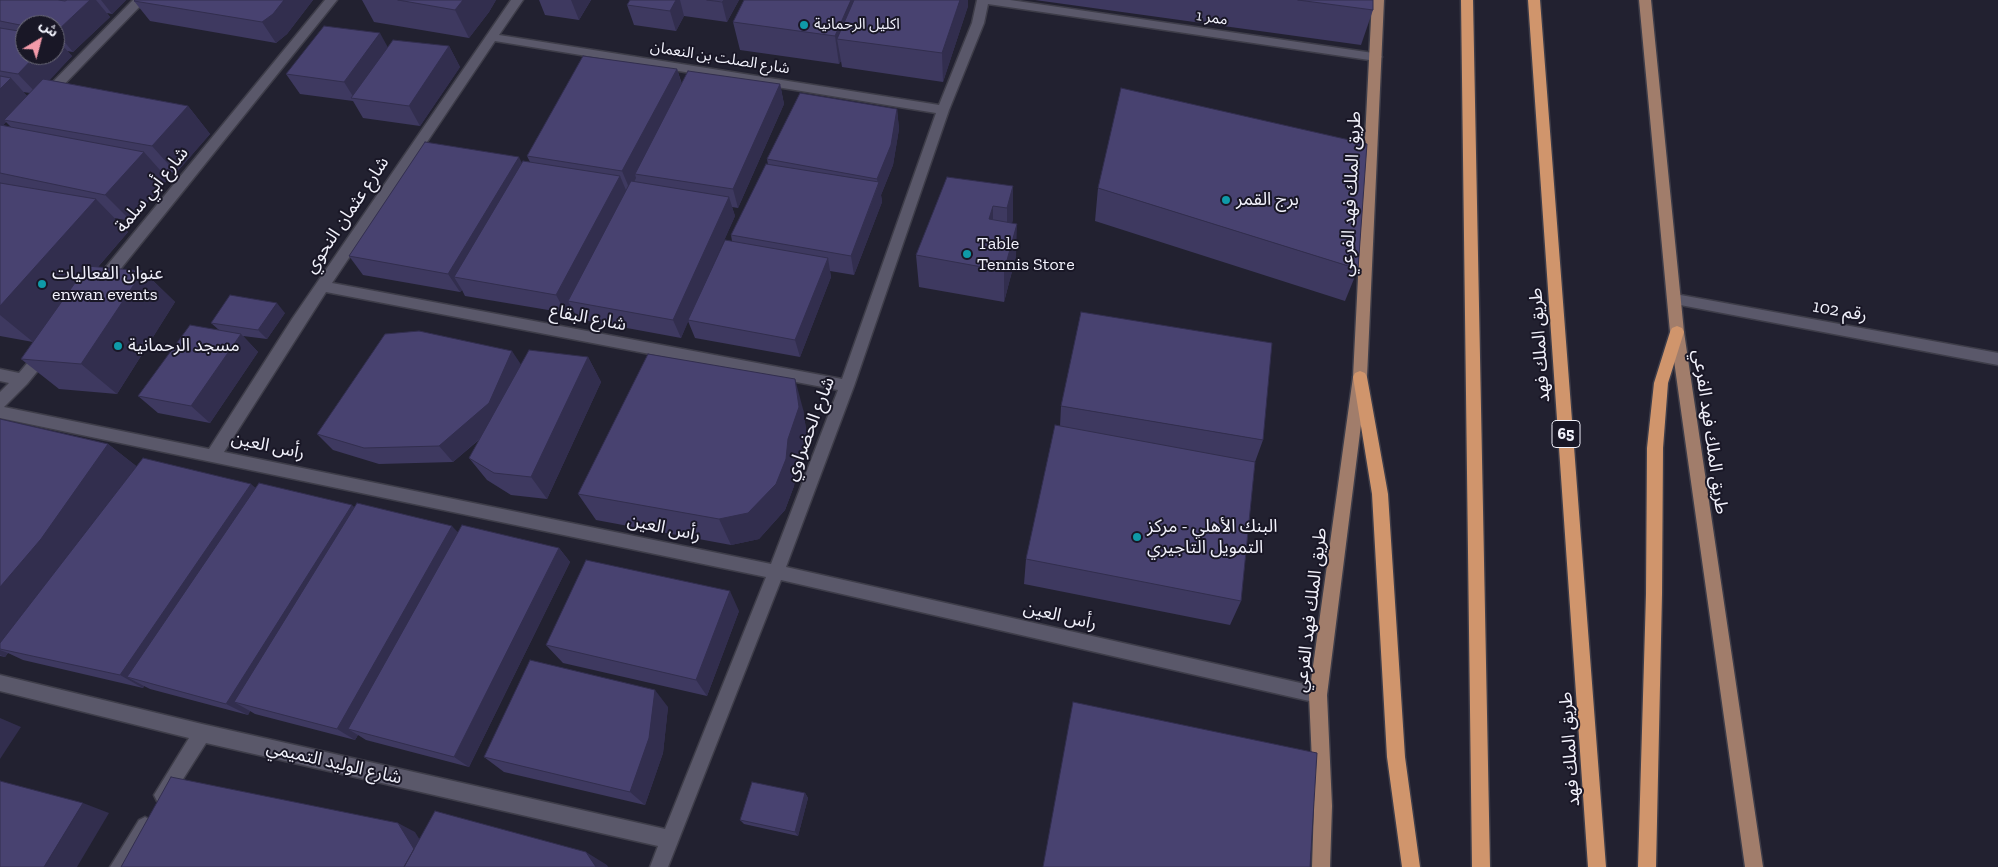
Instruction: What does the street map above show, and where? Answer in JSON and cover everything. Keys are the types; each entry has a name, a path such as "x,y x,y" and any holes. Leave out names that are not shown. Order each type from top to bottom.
{"highway":[{"path":"1467,0 1481,867"},
{"name":"طريق الملك فهد","path":"1534,0 1597,867"},
{"path":"1647,867 1654,594 1655,448 1661,383 1677,332"},
{"path":"1360,377 1380,494 1396,757 1411,867"}],"main road":[{"name":"طريق الملك فهد الفرعي","path":"1321,867 1323,806 1318,695 1360,377 1378,0"},
{"name":"طريق الملك فهد الفرعي","path":"1645,0 1676,300 1677,332 1754,867"}],"street":[{"path":"35,106 140,0"},
{"name":"شارع أبي سلمة","path":"92,294 331,0"},
{"name":"شارع عثمان النحوي","path":"213,455 322,286 517,0"},
{"name":"ممر 1","path":"984,0 1376,57"},
{"name":"شارع الحضراوي","path":"659,867 776,572 847,386 943,110 978,23 984,0"},
{"name":"شارع الصلت بن النعمان","path":"490,37 943,110"},
{"name":"شارع البقاع","path":"322,286 847,386"},
{"name":"رقم 102","path":"1676,300 1998,358"},
{"path":"0,402 22,380 54,341"},
{"path":"0,375 22,380"},
{"name":"رأس العين","path":"0,412 65,427 213,455 776,572 1318,695"},
{"name":"شارع الوليد التميمي","path":"0,683 202,733 669,839"},
{"path":"120,867 202,733"}],"building":[{"path":"0,0 90,0 65,24 65,15 15,15 15,24 0,21"},
{"path":"135,0 284,0 273,14 262,22"},
{"path":"398,0 463,0 455,10"},
{"path":"630,0 676,0 670,11 627,5"},
{"path":"707,0 724,0 722,2"},
{"path":"744,0 851,0 835,36 733,22"},
{"path":"854,0 960,0 942,53 837,39"},
{"path":"1298,0 1373,0 1373,10"},
{"path":"324,26 380,33 344,82 286,74"},
{"path":"0,28 15,30 15,65 27,65 18,74 0,71"},
{"path":"393,40 449,46 409,106 351,98"},
{"path":"583,56 677,69 622,171 527,156"},
{"path":"688,71 780,84 733,189 635,174"},
{"path":"0,76 11,78 0,89"},
{"path":"43,79 188,106 152,146 4,120"},
{"name":"برج القمر","path":"1121,88 1367,144 1358,269 1098,188"},
{"path":"800,93 897,109 891,145 877,179 767,159"},
{"path":"0,125 144,152 105,195 0,173"},
{"path":"425,142 519,157 448,274 349,256"},
{"path":"523,161 620,176 556,295 454,277"},
{"path":"766,164 879,182 851,256 731,235"},
{"path":"947,177 1013,186 1007,208 993,206 989,219 1017,224 1004,271 916,255"},
{"path":"631,181 729,197 673,320 568,301"},
{"path":"0,183 96,199 0,306"},
{"path":"725,240 828,258 795,340 688,320"},
{"path":"87,266 143,271 81,364 21,359"},
{"path":"230,295 277,303 258,330 211,323"},
{"path":"1081,312 1272,343 1263,440 1061,406"},
{"path":"190,325 241,334 191,406 138,396"},
{"path":"419,331 512,351 489,403 439,446 364,448 317,434 385,334"},
{"path":"529,350 588,357 531,477 494,473 469,458"},
{"path":"648,354 795,379 799,407 788,439 786,459 776,484 748,513 719,519 578,494"},
{"path":"0,419 108,444 41,539 0,587"},
{"name":"البنك الأهلي - مركز التمويل التاجيري","path":"1055,425 1255,462 1241,601 1026,559"},
{"path":"143,458 251,484 120,675 0,649 0,643"},
{"path":"259,483 352,505 226,704 127,677"},
{"path":"357,503 452,526 337,729 234,702"},
{"path":"462,525 559,548 454,757 348,729"},
{"path":"586,560 730,591 696,680 546,645"},
{"path":"530,660 655,690 649,738 630,792 484,757"},
{"path":"1073,702 1317,753 1310,867 1043,867"},
{"path":"171,777 398,823 414,849 404,867 121,867"},
{"path":"0,781 83,803 44,867 0,867"},
{"path":"752,782 805,793 795,832 740,820"},
{"path":"435,811 586,852 596,867 404,867"}],"place":[{"name":"اكليل الرحمانية","path":"804,25"},
{"name":"برج القمر","path":"1226,200"},
{"name":"Table Tennis Store","path":"967,254"},
{"name":"عنوان الفعاليات enwan events","path":"42,284"},
{"name":"مسجد الرحمانية","path":"118,346"},
{"name":"البنك الأهلي - مركز التمويل التاجيري","path":"1137,537"}]}
